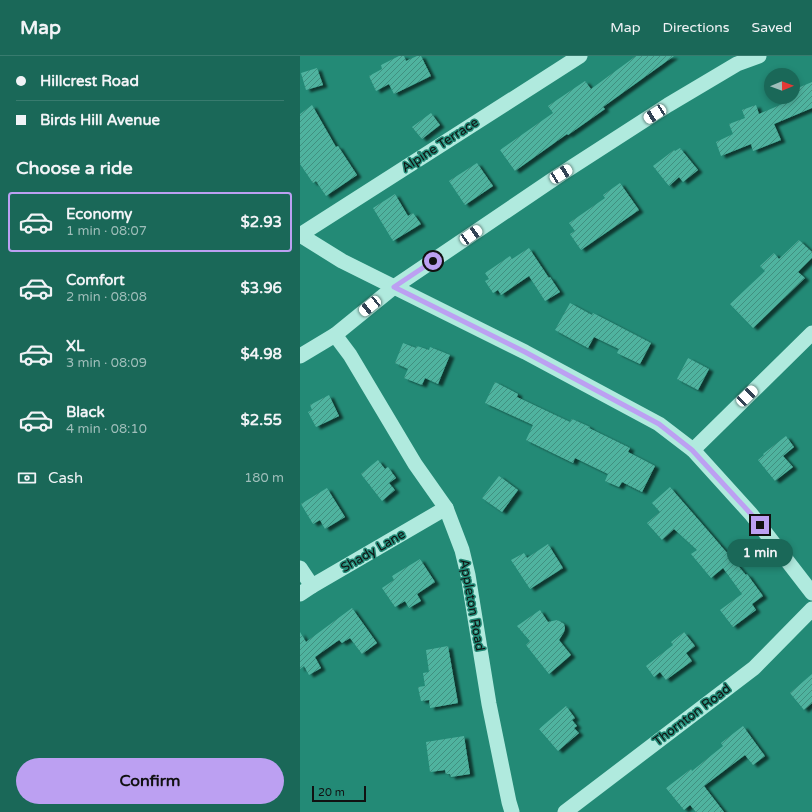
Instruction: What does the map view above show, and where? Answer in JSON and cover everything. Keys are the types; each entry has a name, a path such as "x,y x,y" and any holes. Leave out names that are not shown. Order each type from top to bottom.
{"street":[{"name":"Alpine Terrace","path":"300,235 580,56"},
{"path":"300,356 335,335 394,287 561,174 668,105 737,64 759,56"},
{"path":"300,235 342,261 525,352 659,424 692,450 751,514 812,593"},
{"path":"692,450 812,333"},
{"name":"Appleton Road","path":"335,335 350,355 415,464 446,508 462,550 468,575 489,704 512,812"},
{"name":"Shady Lane","path":"306,590 446,508"},
{"path":"300,568 306,590"},
{"name":"Thornton Road","path":"565,812 754,668 812,609"}],"building":[{"path":"399,56 404,56 406,61 417,56 421,56 431,76 394,94 389,84 376,91 369,76 382,69 381,65"},
{"path":"636,56 674,56 603,107 605,109 515,171 500,150 553,113 548,106 585,81 591,89"},
{"path":"317,68 323,85 306,90 301,73"},
{"path":"812,82 812,108 774,124 781,140 753,151 751,144 721,156 716,142 733,134 729,124 745,118 742,110 756,105 759,114 782,104 800,104 800,87"},
{"path":"312,105 336,147 338,146 357,175 326,196 316,181 313,183 300,164 300,114"},
{"path":"431,113 440,125 422,139 412,127"},
{"path":"680,148 698,170 683,182 679,177 669,186 653,166 674,150 675,151"},
{"path":"477,163 493,186 465,205 449,181"},
{"path":"620,183 639,210 581,250 570,234 575,231 569,223 605,198 603,195"},
{"path":"395,194 408,216 413,213 421,224 393,241 373,208"},
{"path":"799,240 812,252 812,258 798,272 805,278 753,328 730,304 765,271 760,266 774,253 779,259"},
{"path":"529,248 560,292 545,301 529,276 501,295 498,290 493,293 485,281 489,279 485,273 510,256 512,259"},
{"path":"570,303 592,315 593,313 651,343 640,364 617,353 619,349 594,337 588,348 555,330"},
{"path":"403,343 416,348 417,346 429,350 430,347 450,355 438,384 425,378 422,385 404,378 408,369 395,363"},
{"path":"688,358 709,369 698,390 677,379"},
{"path":"495,382 518,394 517,397 570,422 572,419 590,427 589,428 630,448 628,452 655,466 642,492 622,482 619,487 605,481 608,474 575,458 573,463 526,440 533,425 485,403"},
{"path":"329,395 339,416 316,427 308,412 312,410 310,405"},
{"path":"786,436 794,447 783,456 793,467 775,481 758,460 764,455 763,454"},
{"path":"378,460 385,469 388,467 396,478 389,483 395,490 382,501 361,474"},
{"path":"499,476 518,490 502,512 482,498"},
{"path":"670,487 746,575 747,574 763,596 752,604 756,610 733,627 720,610 742,594 723,568 711,578 691,554 697,550 674,529 662,540 647,523 660,512 652,503"},
{"path":"327,488 345,517 325,529 320,520 313,524 301,504"},
{"path":"548,544 563,568 530,589 511,560 524,553 527,558"},
{"path":"420,559 435,582 417,594 421,601 409,608 405,601 395,607 382,588 394,580 392,576"},
{"path":"352,608 377,643 362,654 350,638 342,643 339,640 315,657 321,668 309,675 304,666 300,669 300,632 306,642"},
{"path":"540,610 548,622 557,620 564,624 564,632 559,640 571,655 549,674 526,645 530,641 517,626"},
{"path":"684,632 695,646 686,653 692,661 666,680 660,672 654,677 646,666 673,645 671,642"},
{"path":"448,646 458,703 430,708 429,700 421,701 418,687 425,686 423,673 429,672 426,650"},
{"path":"812,674 812,703 804,710 790,693"},
{"path":"566,706 575,718 572,720 577,726 574,728 579,733 558,751 539,729"},
{"path":"743,726 765,756 753,765 745,755 704,786 724,812 696,812 690,805 684,810 666,788 691,769 692,771 723,746 721,743"},
{"path":"464,736 470,774 451,777 450,774 446,774 445,770 430,772 426,742"}],"route":[{"path":"433,261 394,287 525,352 659,424 692,450 760,525"}]}
